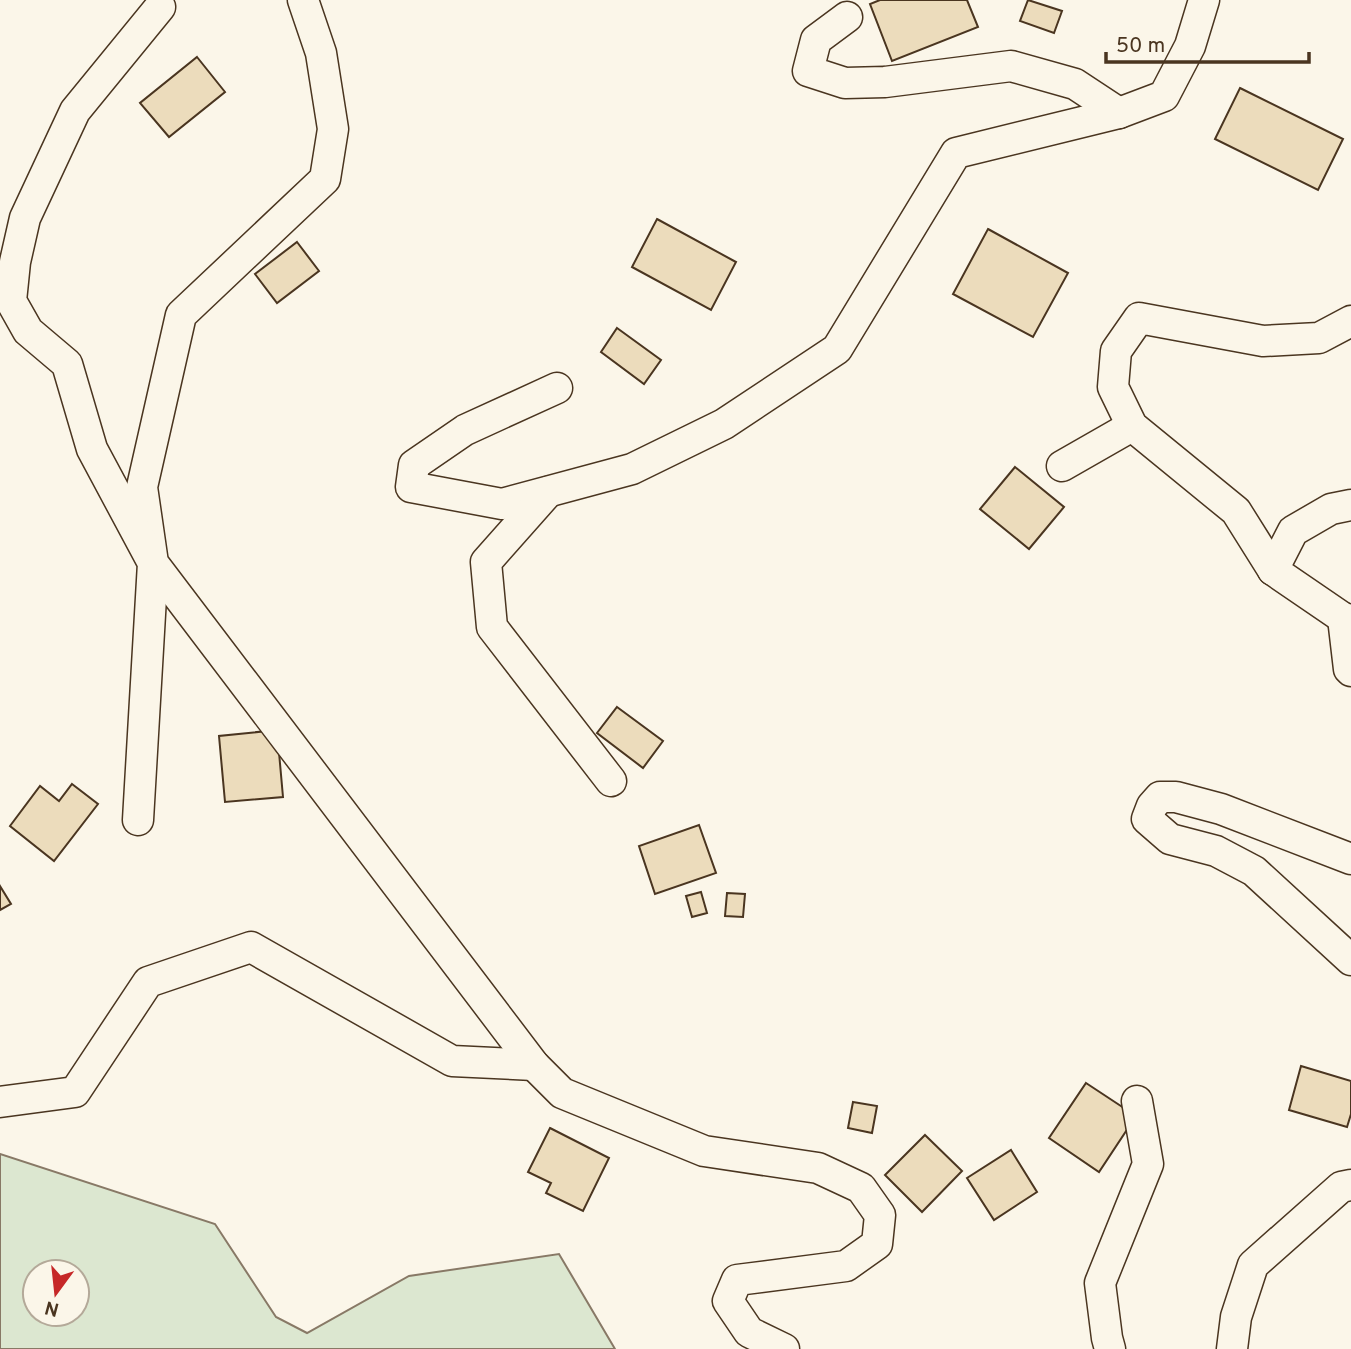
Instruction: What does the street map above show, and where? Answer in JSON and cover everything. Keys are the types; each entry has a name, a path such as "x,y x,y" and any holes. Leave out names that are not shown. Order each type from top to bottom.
{"street":[{"path":"138,820 153,563 142,487 181,315 325,179 333,130 321,53 303,0"},
{"path":"557,388 465,430 414,465 411,487 502,504 632,469 724,424 837,349 956,153 1119,113 1164,96 1190,46 1204,0"},
{"path":"160,7 75,111 25,218 15,262 11,301 28,331 67,364 92,449 153,563 534,1065 562,1093 704,1151 818,1168 861,1188 880,1215 877,1244 846,1266 737,1280 728,1301 749,1332 785,1349"},
{"path":"847,17 816,40 808,71 845,83 1012,66 1076,84 1119,113"},
{"path":"1351,321 1319,338 1263,341 1139,318 1116,351 1113,387 1132,426 1236,511 1273,570 1347,619 1351,671"},
{"path":"1062,466 1132,426"},
{"path":"548,492 486,562 492,627 611,781"},
{"path":"1273,570 1293,531 1331,509 1351,505"},
{"path":"1351,859 1221,809 1176,797 1160,797 1152,806 1147,819 1170,839 1216,851 1254,871 1351,960"},
{"path":"0,1102 75,1092 148,982 251,947 452,1061 534,1065"},
{"path":"1110,1349 1100,1283 1148,1164 1137,1101"},
{"path":"1232,1349 1236,1317 1253,1265 1341,1187 1351,1185"}],"green space":[{"path":"0,1154 215,1224 276,1317 307,1333 409,1276 559,1254 615,1349 0,1349"}],"building":[{"path":"880,0 967,0 978,27 892,61 870,4"},
{"path":"1028,0 1062,11 1054,33 1020,21"},
{"path":"197,57 225,92 169,137 140,103"},
{"path":"1240,88 1343,139 1318,190 1215,139"},
{"path":"657,219 736,262 711,310 632,267"},
{"path":"988,229 1068,273 1033,337 953,294"},
{"path":"297,242 319,271 277,303 255,274"},
{"path":"617,328 661,360 644,384 601,352"},
{"path":"1015,467 1064,507 1029,549 980,509"},
{"path":"617,707 663,741 643,768 597,733"},
{"path":"277,730 283,797 225,802 219,736"},
{"path":"72,784 98,804 54,861 10,826 40,786 59,801"},
{"path":"699,825 716,873 655,894 639,846"},
{"path":"0,886 11,904 0,910"},
{"path":"701,892 707,913 692,917 686,896"},
{"path":"727,893 745,894 743,917 725,916"},
{"path":"1301,1066 1351,1081 1351,1114 1347,1127 1289,1110"},
{"path":"1086,1083 1136,1116 1099,1172 1049,1138"},
{"path":"853,1102 877,1106 872,1133 848,1128"},
{"path":"550,1128 609,1158 583,1211 546,1193 551,1183 528,1172"},
{"path":"925,1135 962,1171 922,1212 885,1175"},
{"path":"1011,1150 1037,1192 994,1220 967,1178"}]}
